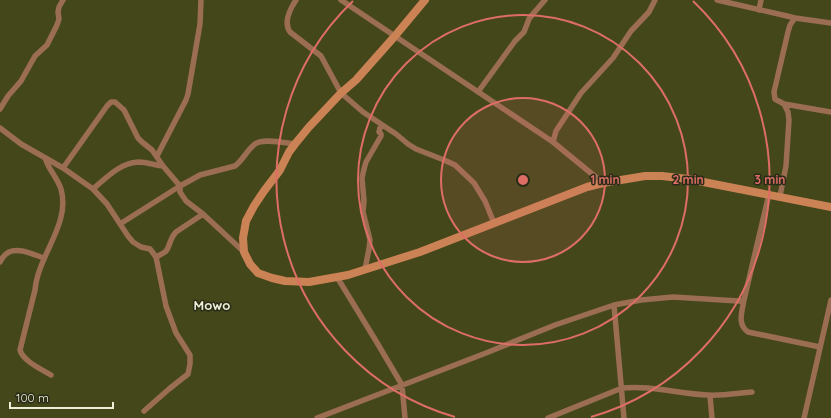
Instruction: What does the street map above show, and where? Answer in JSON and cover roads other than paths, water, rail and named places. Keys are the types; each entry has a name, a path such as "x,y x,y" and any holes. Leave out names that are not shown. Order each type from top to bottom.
{"street":[{"path":"0,109 8,96 21,81 35,56 47,45 58,25 58,7 63,0"},
{"path":"157,156 188,94 200,24 201,0"},
{"path":"296,0 288,18 288,29 321,56 341,93 363,112 408,144 416,149 455,165 474,182 494,223"},
{"path":"341,0 553,142 603,183"},
{"path":"244,252 243,238 246,221 257,201 280,170 289,152 309,127 341,93 356,80 425,0"},
{"path":"478,92 515,41 524,32 529,19 545,0"},
{"path":"553,142 556,131 581,93 613,58 631,31 649,12 655,0"},
{"path":"717,0 795,18 831,24"},
{"path":"758,10 761,0"},
{"path":"787,16 790,25"},
{"path":"795,18 790,25 774,92 775,99 784,104 831,112"},
{"path":"63,168 107,106 111,102 115,102 124,110 138,138 152,150 180,186 180,192 186,201 203,214 244,252 250,264 258,273 285,281 309,282 348,275 420,252 587,187 645,176 688,179 831,207"},
{"path":"780,196 786,166 789,120 788,112 784,104"},
{"path":"365,269 370,240 363,212 364,201 362,178 366,162 381,136 379,132 380,124"},
{"path":"0,128 21,144 63,168 93,189 107,204 132,242 141,247 150,249 156,257 166,306 176,333 190,355 190,364 188,374 144,411"},
{"path":"120,224 200,175 235,166 254,145 259,142 295,144"},
{"path":"44,158 60,187 63,199 62,212 59,223 39,270 20,350 21,355 25,359 51,375"},
{"path":"93,189 123,166 139,162 163,166"},
{"path":"769,194 744,300 741,317 742,324 744,329 748,332 820,347"},
{"path":"156,257 165,252 172,236 176,232 203,214"},
{"path":"0,262 5,254 13,251 25,252 44,258"},
{"path":"337,277 402,385 405,418"},
{"path":"317,418 490,352 555,325 614,305 641,300 673,297 738,301 744,300"},
{"path":"804,418 820,347 829,319 831,300"},
{"path":"614,305 624,418"},
{"path":"548,418 622,388 632,387 710,396 752,392"},
{"path":"710,396 712,418"}],"district":[{"name":"Mowo","path":"212,305"}]}
